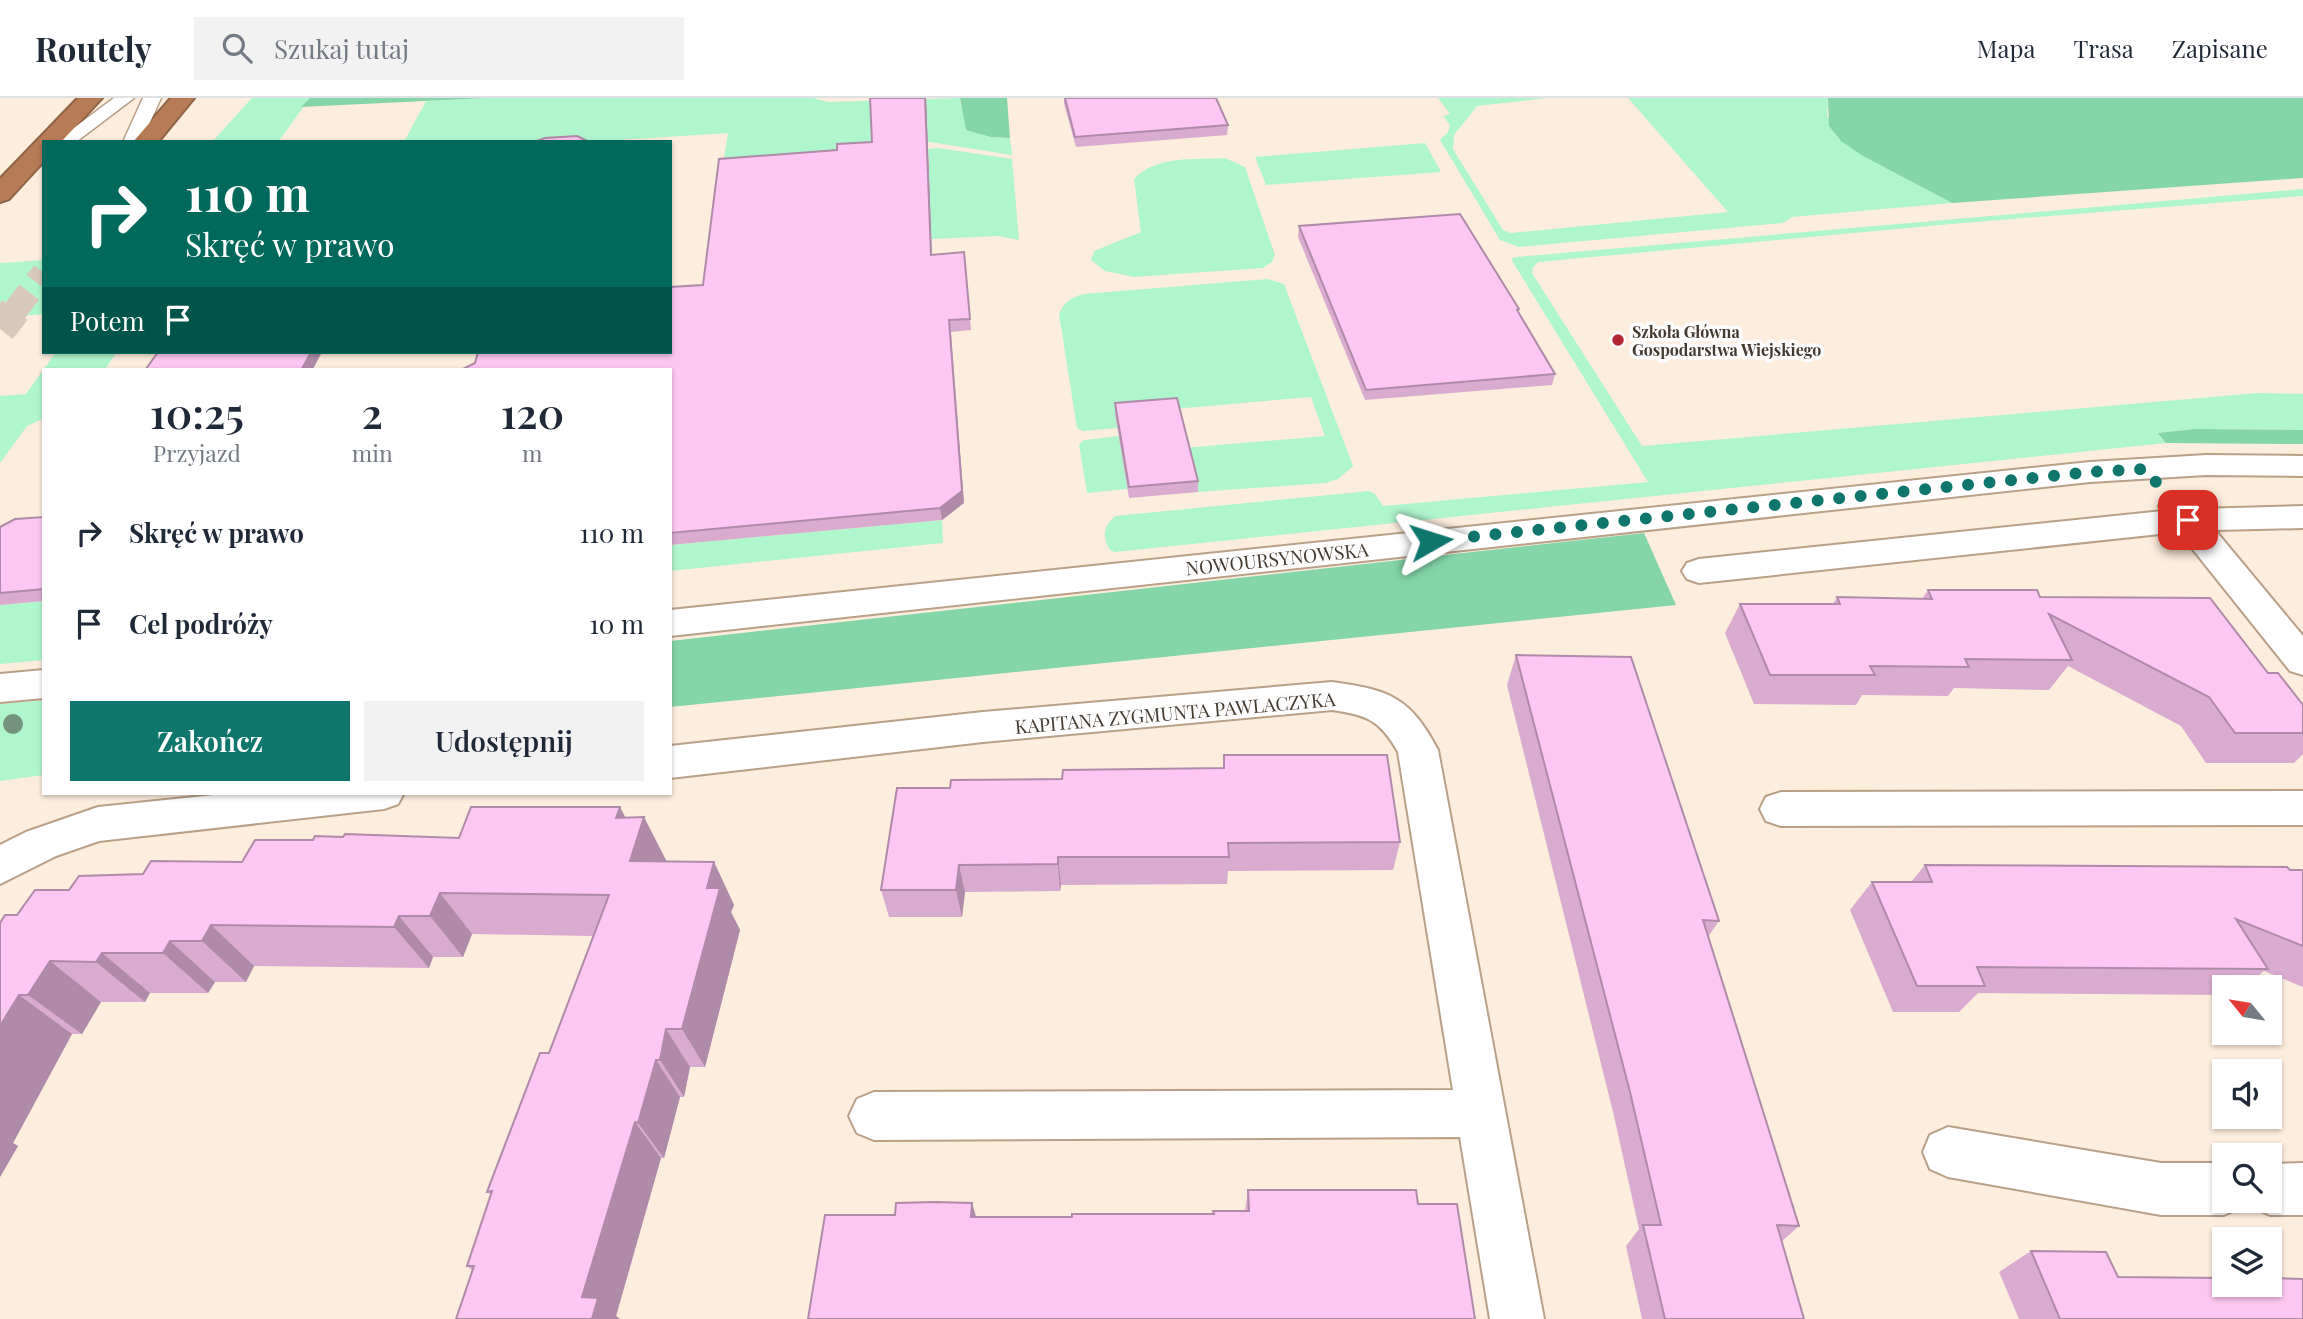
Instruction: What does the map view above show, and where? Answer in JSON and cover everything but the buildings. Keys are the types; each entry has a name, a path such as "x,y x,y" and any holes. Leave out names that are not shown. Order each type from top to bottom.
{"highway":[{"path":"50,140 90,98"},
{"path":"147,140 183,98"},
{"path":"7,186 42,148"}],"street":[{"name":"NOWOURSYNOWSKA","path":"672,623 1671,515 2145,469 2206,465 2303,466"},
{"path":"2145,469 2303,661"},
{"path":"1699,571 2188,520 2303,517"},
{"path":"0,688 42,684"},
{"name":"KAPITANA ZYGMUNTA PAWLACZYKA","path":"672,762 984,727 1332,696 1367,701 1386,708 1399,718 1418,750 1517,1319"},
{"path":"0,866 41,844 87,827 116,821 218,802 347,795"},
{"path":"1781,809 2303,808"},
{"path":"874,1116 1481,1113"},
{"path":"1948,1152 2161,1189 2212,1189"},
{"path":"2282,1189 2303,1189"}],"lane":[{"path":"67,140 125,98"},
{"path":"133,140 152,98"},
{"path":"7,186 42,158"}],"green space":[{"path":"252,98 310,98 279,140 214,140"},
{"path":"310,98 486,98 301,107"},
{"path":"486,98 813,98 828,102 960,98 961,106 991,137 1010,138 1012,155 930,142 814,153 722,170 728,133 619,140 405,140 426,101"},
{"path":"960,98 1007,98 1010,138 991,137 966,130"},
{"path":"1438,98 1547,98 1477,106 1454,135 1453,149 1503,230 1511,233 1728,212 1628,98 1828,98 1827,116 1863,156 1952,203 1792,217 1783,223 1519,247 1500,240 1440,140 1448,132 1450,125 1443,116 1450,114"},
{"path":"1828,98 2303,98 2303,178 1952,203 1863,156 1841,141 1829,126"},
{"path":"1425,143 1441,172 1266,185 1255,157"},
{"path":"938,148 1012,159 1019,240 998,236 931,239 928,149"},
{"path":"1225,158 1245,167 1275,255 1272,262 1263,268 1134,277 1105,271 1091,260 1094,251 1141,232 1134,179 1143,171 1176,160"},
{"path":"2303,189 2303,196 1963,223 1538,262 1532,273 1642,446 2258,393 2303,394 2303,430 2195,429 2159,433 2166,443 1115,552 1110,550 1106,541 1106,528 1115,516 1369,491 1375,494 1383,506 1648,482 1511,259 1516,257"},
{"path":"42,260 42,314 0,318 0,263"},
{"path":"1268,279 1284,284 1353,466 1338,479 1326,483 1198,492 1192,470 1128,489 1087,493 1079,444 1084,440 1119,436 1123,453 1325,436 1311,397 1116,414 1118,428 1083,431 1077,428 1059,314 1068,301 1083,294"},
{"path":"55,354 116,354 106,368 45,368"},
{"path":"42,372 42,419 27,426 0,463 0,396 26,394"},
{"path":"2195,429 2303,430 2303,444 2166,443 2158,433"},
{"path":"942,520 943,543 672,571 672,545"},
{"path":"1644,533 1676,605 672,707 672,641"},
{"path":"42,601 42,660 0,664 0,605"},
{"path":"42,700 42,775 0,781 0,704"}],"tunnel":[{"path":"14,312 42,276"},
{"path":"0,329 15,310"}],"place":[{"name":"Szkoła Główna Gospodarstwa Wiejskiego","path":"1618,340"}],"route":[{"path":"1431,541 2090,472 2145,469 2188,520"}]}
